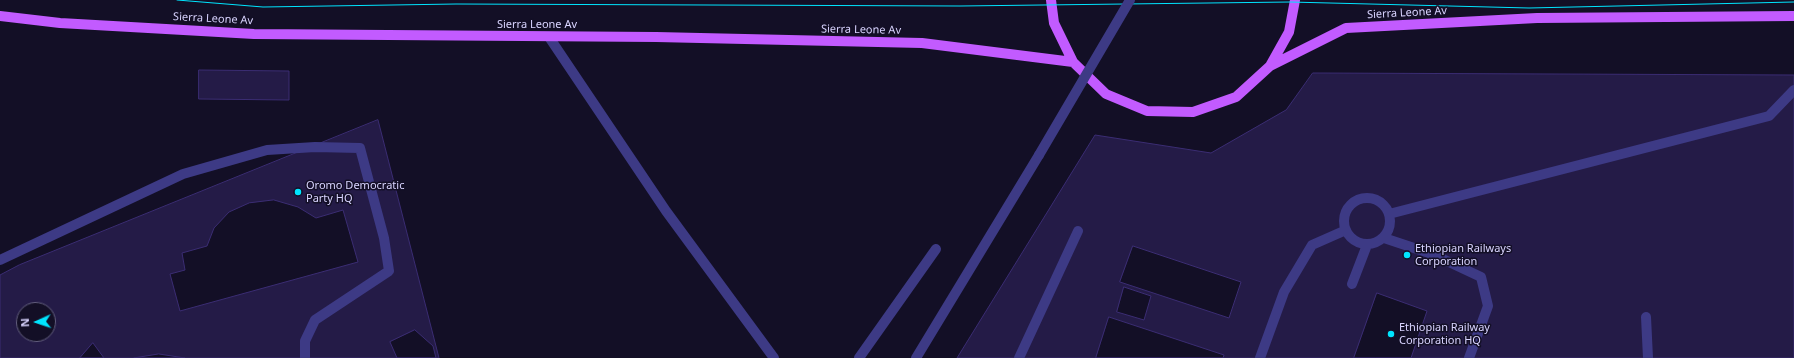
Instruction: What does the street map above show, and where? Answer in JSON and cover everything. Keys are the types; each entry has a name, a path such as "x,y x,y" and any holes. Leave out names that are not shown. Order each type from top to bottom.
{"main road":[{"path":"1051,0 1054,23 1072,62 1106,94 1147,111 1193,112 1236,96 1270,66 1289,32 1295,0"},
{"name":"Sierra Leone Av","path":"0,16 60,22 254,34 922,43 1072,62"},
{"name":"Sierra Leone Av","path":"1270,66 1346,28 1537,18 1794,16"}],"street":[{"path":"916,358 1039,155 1130,0"},
{"path":"549,37 666,211 774,358"},
{"path":"1389,214 1769,116 1794,90"},
{"path":"0,260 183,174 267,150 315,147 360,148 384,238 389,271 315,320 305,341 305,358"},
{"path":"1367,198 1376,200 1384,205 1389,214 1389,230 1384,238 1376,243 1367,245 1354,240 1346,230 1344,221 1346,212 1351,205 1358,200 1367,198"},
{"path":"1260,358 1284,292 1312,246 1346,230"},
{"path":"1019,358 1078,231"},
{"path":"1384,238 1432,254 1481,276 1488,306 1469,358"},
{"path":"1352,284 1367,245"},
{"path":"859,358 936,249"},
{"path":"1646,317 1648,358"}],"building":[{"path":"199,70 289,71 289,100 199,99"},
{"name":"Ethiopian Railways Corporation","path":"1313,73 1794,75 1794,358 957,358 1095,135 1211,153 1286,110"},
{"name":"Oromo Democratic Party HQ","path":"378,120 439,358 0,358 0,275 19,265"},
{"path":"274,200 298,207 316,218 343,210 358,262 180,311 170,274 185,270 182,253 207,246 214,228 229,212 249,203"},
{"path":"1133,246 1241,282 1229,318 1120,282"},
{"path":"1124,287 1151,296 1144,320 1117,312"},
{"name":"Ethiopian Railway Corporation HQ","path":"1377,293 1427,311 1411,358 1354,358"},
{"path":"1109,317 1224,355 1223,358 1096,358"},
{"path":"415,330 433,346 436,358 397,358 390,342"},
{"path":"93,343 104,358 80,358"},
{"path":"159,354 185,358 134,358"}],"tram line":[{"path":"177,0 263,7 456,4 960,6 1290,2 1529,8 1794,2"}],"place":[{"name":"Oromo Democratic Party HQ","path":"298,192"},
{"name":"Ethiopian Railways Corporation","path":"1407,255"},
{"name":"Ethiopian Railway Corporation HQ","path":"1391,334"}]}
